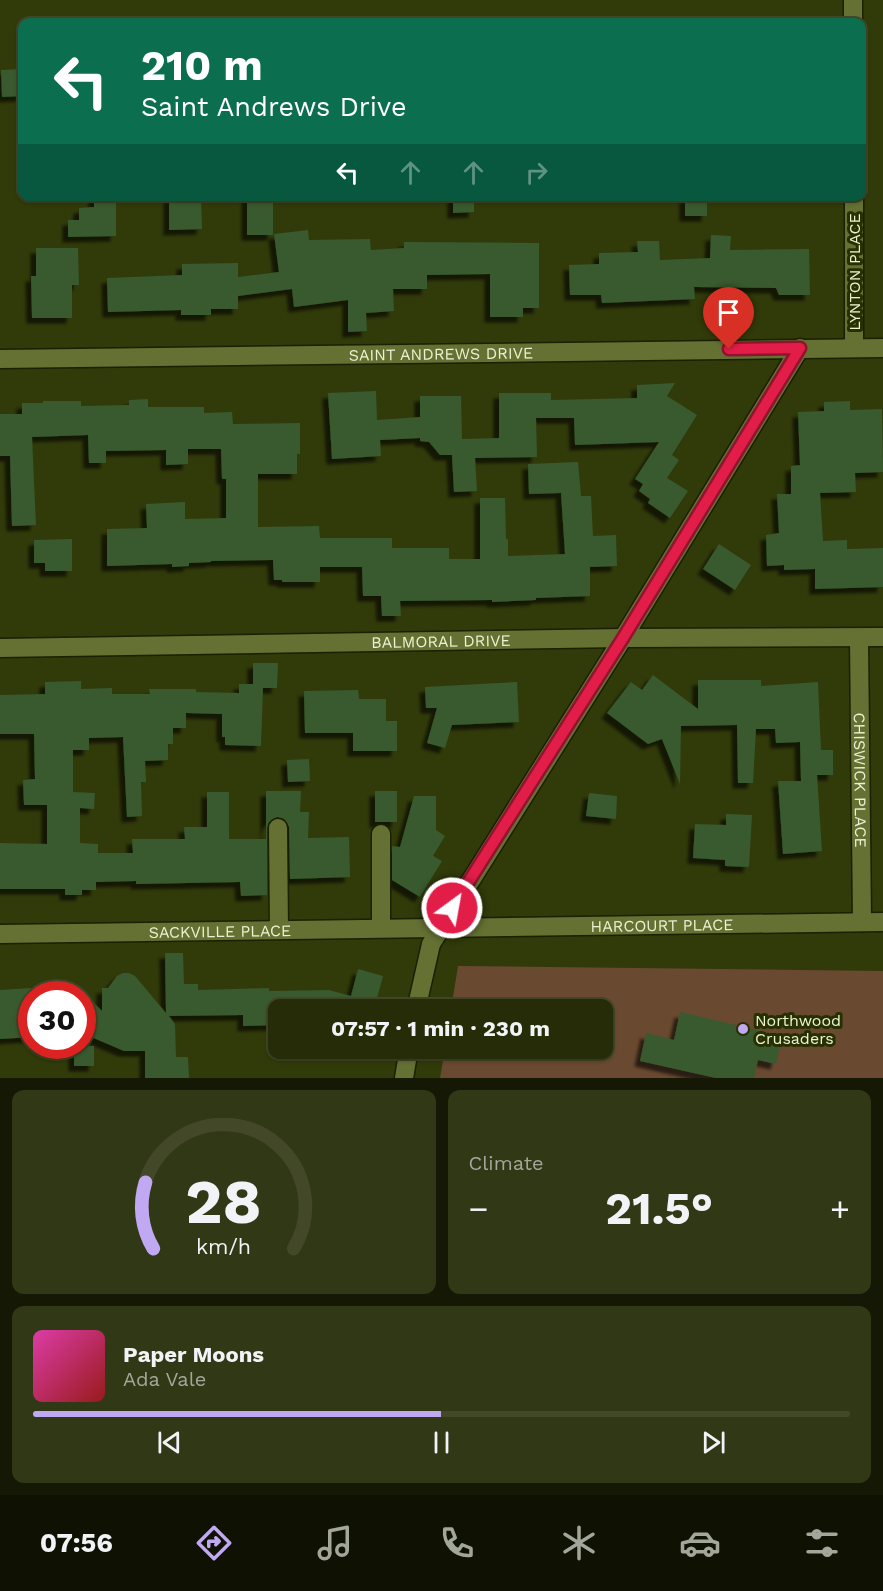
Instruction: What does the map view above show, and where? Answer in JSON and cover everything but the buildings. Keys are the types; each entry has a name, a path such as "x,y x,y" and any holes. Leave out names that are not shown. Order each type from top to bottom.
{"street":[{"path":"853,0 853,18"},
{"name":"LYNTON PLACE","path":"854,201 854,348"},
{"path":"418,999 431,944 440,927 623,638 800,348"},
{"name":"SAINT ANDREWS DRIVE","path":"0,359 883,348"},
{"name":"BALMORAL DRIVE","path":"0,648 623,638 883,637"},
{"name":"CHISWICK PLACE","path":"859,638 862,922"},
{"path":"278,828 279,930"},
{"path":"381,834 381,928"},
{"name":"HARCOURT PLACE","path":"440,927 883,922"},
{"name":"SACKVILLE PLACE","path":"0,934 440,927"},
{"path":"404,1078 407,1059"}],"shaded area":[{"name":"Northwood Crusaders","path":"458,966 883,971 883,1078 440,1078 443,1059 613,1059 613,999 453,999"}],"place":[{"name":"Northwood Crusaders","path":"743,1029"}],"route":[{"path":"452,908 623,638 800,348 729,349"}]}
